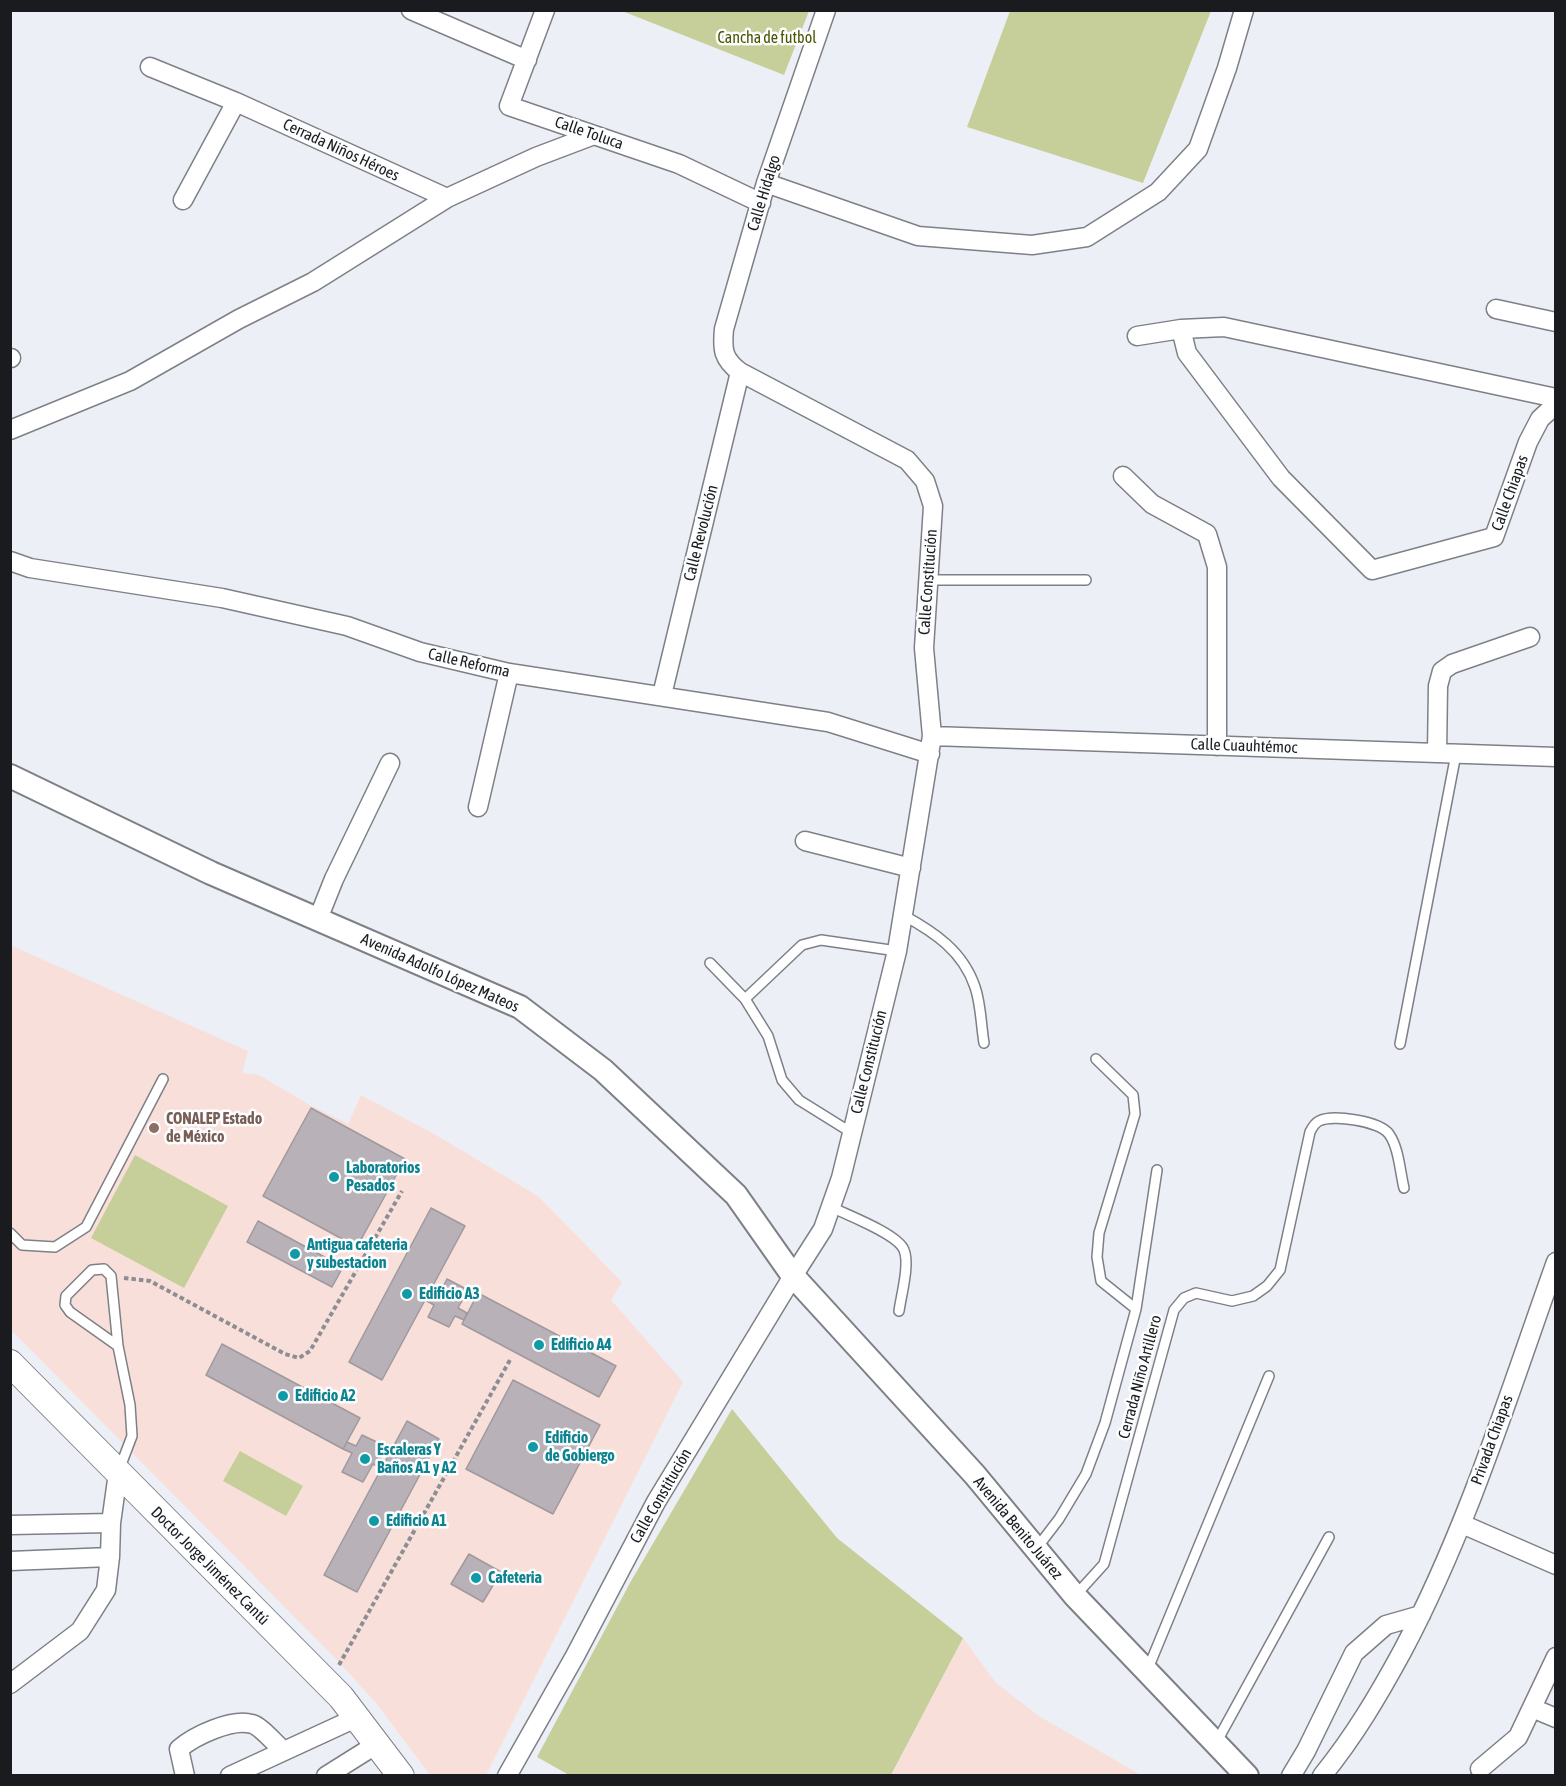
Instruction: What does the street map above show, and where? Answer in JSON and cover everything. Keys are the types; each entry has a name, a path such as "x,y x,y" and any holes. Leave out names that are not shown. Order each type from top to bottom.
{"main road":[{"name":"Doctor Jorge Jiménez Cantú","path":"10,1363 327,1684 357,1717 401,1776"}],"street":[{"path":"411,10 527,60"},
{"name":"Calle Toluca","path":"545,10 510,106 680,164 760,203"},
{"name":"Calle Hidalgo","path":"740,372 729,364 722,347 724,329 766,183 826,10"},
{"path":"766,183 918,236 1032,244 1087,237 1158,192 1198,149 1227,68 1244,10"},
{"name":"Cerrada Niños Héroes","path":"150,67 236,102 447,198"},
{"path":"183,200 236,102"},
{"path":"10,430 130,381 239,319 314,282 447,198 536,157 594,135"},
{"path":"1496,309 1556,322"},
{"path":"1137,336 1181,329 1224,327 1556,398"},
{"name":"Calle Chiapas","path":"1181,329 1187,352 1281,478 1372,570 1494,537 1528,442 1540,419 1556,404"},
{"name":"Calle Constitución","path":"507,1776 656,1502 824,1229 841,1178 897,951 930,754 932,736 924,648 933,506 925,481 908,460 740,372"},
{"name":"Calle Revolución","path":"662,695 740,372"},
{"path":"1123,476 1152,504 1207,534 1217,567 1217,746"},
{"name":"Calle Reforma","path":"10,561 30,568 222,598 347,626 420,652 509,673 828,722 930,754"},
{"path":"1437,753 1438,686 1442,671 1452,664 1530,637"},
{"path":"478,807 509,673"},
{"name":"Calle Cuauhtémoc","path":"932,736 1556,757"},
{"path":"318,919 334,879 390,763"},
{"name":"Avenida Adolfo López Mateos","path":"10,776 211,873 520,1007 603,1070 736,1195 793,1276"},
{"path":"805,841 911,868"},
{"name":"Privada Chiapas","path":"1322,1776 1348,1743 1375,1701 1421,1615 1462,1524 1556,1262"},
{"name":"Avenida Benito Juárez","path":"793,1276 975,1475 1075,1596 1247,1776"},
{"path":"10,1684 80,1631 106,1590 111,1523 118,1473"},
{"path":"10,1525 111,1523"},
{"path":"1462,1524 1556,1565"},
{"path":"10,1561 110,1557"},
{"path":"1291,1776 1306,1751 1354,1653 1386,1625 1421,1615"},
{"path":"1480,1769 1518,1737 1556,1657"},
{"path":"1532,1708 1556,1718"},
{"path":"230,1776 357,1717"},
{"path":"185,1776 179,1749 188,1741 234,1722 254,1724 284,1751"},
{"path":"326,1776 377,1744"}],"lane":[{"path":"928,580 1086,580"},
{"path":"1400,1044 1456,754"},
{"path":"903,915 925,927 958,954 975,987 984,1043"},
{"path":"746,999 802,945 821,940 897,951"},
{"path":"710,963 746,999 768,1036 782,1080 799,1101 852,1133"},
{"path":"1095,1059 1133,1095 1135,1114 1099,1233 1097,1257 1101,1281 1136,1309"},
{"path":"10,1233 22,1245 55,1246 86,1227 163,1079"},
{"name":"Cerrada Niño Artillero","path":"1075,1596 1104,1564 1174,1310 1184,1298 1196,1293 1232,1301 1253,1296 1267,1286 1280,1270 1310,1132 1318,1122 1337,1117 1374,1125 1389,1133 1404,1188"},
{"path":"1036,1549 1059,1519 1086,1474 1105,1423 1136,1309 1157,1170"},
{"path":"831,1207 894,1238 904,1249 906,1264 899,1311"},
{"path":"118,1346 70,1312 65,1305 66,1296 92,1270 104,1269 111,1276 118,1346 130,1406 132,1436 118,1473"},
{"path":"1147,1671 1269,1376"},
{"path":"1216,1743 1329,1537"}],"path":[{"path":"111,1276 150,1281 285,1354 299,1358 310,1351 402,1191"},
{"path":"327,1684 345,1656 510,1360"}],"shaded area":[{"path":"10,945 248,1051 242,1073 259,1075 348,1124 361,1095 436,1135 538,1196 622,1282 611,1300 683,1382 486,1775 430,1775 376,1703 337,1660 11,1330"},
{"path":"963,1638 996,1683 1039,1716 1141,1775 891,1776"}],"green space":[{"name":"Cancha de futbol","path":"809,10 784,75 622,11"},
{"path":"1010,11 1211,11 1143,183 967,127"},
{"path":"135,1155 228,1206 184,1288 91,1238"},
{"path":"732,1409 837,1538 963,1638 891,1775 569,1775 537,1757 631,1581"},
{"path":"240,1451 303,1486 286,1516 223,1481"}],"building":[{"name":"Laboratorios Pesados","path":"311,1108 405,1159 357,1247 263,1196"},
{"name":"Edificio A3","path":"431,1208 465,1226 382,1380 349,1362"},
{"name":"Antigua cafeteria y subestacion","path":"258,1221 343,1267 332,1287 247,1242"},
{"path":"447,1279 468,1290 458,1308 467,1313 464,1320 455,1316 449,1327 428,1317 434,1305 425,1300 429,1293 437,1298"},
{"name":"Edificio A4","path":"478,1293 616,1366 599,1397 462,1324"},
{"name":"Edificio A2","path":"222,1344 360,1418 343,1449 206,1375"},
{"name":"Edificio de Gobiergo","path":"513,1380 600,1425 553,1514 466,1469"},
{"name":"Edificio A1","path":"407,1421 439,1439 357,1592 324,1575"},
{"name":"Escaleras Y Baños A1 y A2","path":"362,1435 383,1445 377,1457 385,1461 381,1468 373,1464 363,1482 342,1472 352,1453 343,1449 347,1442 356,1446"},
{"name":"Cafeteria","path":"469,1554 501,1572 483,1602 451,1584"}],"place":[{"name":"CONALEP Estado de México","path":"154,1128"},
{"name":"Laboratorios Pesados","path":"334,1177"},
{"name":"Antigua cafeteria y subestacion","path":"295,1254"},
{"name":"Edificio A3","path":"407,1294"},
{"name":"Edificio A4","path":"539,1345"},
{"name":"Edificio A2","path":"283,1396"},
{"name":"Edificio de Gobiergo","path":"533,1447"},
{"name":"Escaleras Y Baños A1 y A2","path":"365,1459"},
{"name":"Edificio A1","path":"374,1521"},
{"name":"Cafeteria","path":"476,1578"}]}
